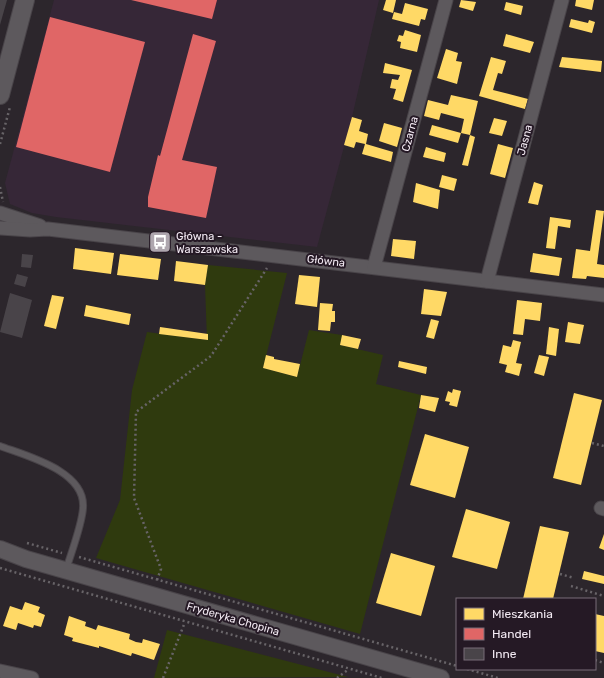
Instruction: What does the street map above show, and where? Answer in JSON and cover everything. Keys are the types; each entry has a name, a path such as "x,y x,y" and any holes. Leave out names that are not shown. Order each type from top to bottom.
{"main road":[{"path":"0,95 25,0"}],"street":[{"name":"Czarna","path":"374,267 446,0"},
{"name":"Jasna","path":"487,281 562,0"},
{"name":"Główna","path":"0,213 48,229"},
{"name":"Główna","path":"0,228 30,230 48,229 604,294"},
{"name":"Fryderyka Chopina","path":"0,549 26,559"},
{"name":"Fryderyka Chopina","path":"0,554 26,559 66,570 441,678"},
{"path":"0,671 32,678"}],"lane":[{"path":"0,446 46,464 76,483 83,497 83,509 66,570"}],"path":[{"path":"157,580 160,569 134,498 136,412 211,356 270,263 273,255"},
{"path":"592,443 604,446"},
{"path":"21,541 456,666"},
{"path":"0,568 382,678"},
{"path":"560,574 574,578"},
{"path":"572,586 604,596"},
{"path":"163,678 185,622"},
{"path":"337,678 350,669"},
{"path":"470,670 498,678"}],"shaded area":[{"path":"54,0 379,0 352,117 317,247 56,217 32,213 10,204 5,183"}],"green space":[{"path":"208,265 287,273 263,368 297,377 309,330 342,335 340,345 383,355 376,384 421,395 360,634 96,558 120,500 132,390 147,332 207,340 205,285"},
{"path":"167,630 348,677 154,678"}],"building: Mieszkania":[{"path":"386,0 396,0 393,13 383,10"},
{"path":"461,0 476,2 473,11 459,7"},
{"path":"576,0 594,0 592,10 575,6"},
{"path":"506,2 523,6 521,15 504,10"},
{"path":"405,3 428,9 425,20 421,19 419,26 392,19 394,12 402,14"},
{"path":"571,19 588,23 589,20 595,22 592,33 569,27"},
{"path":"405,30 421,35 417,52 400,48 401,42 397,41 399,35 403,36"},
{"path":"506,34 534,42 530,53 503,46"},
{"path":"446,49 458,53 456,61 462,62 457,84 437,78"},
{"path":"491,57 506,61 502,74 498,73 493,90 528,99 525,109 479,96"},
{"path":"562,57 602,61 601,72 559,67"},
{"path":"385,63 412,70 403,102 393,99 396,89 390,88 392,79 398,80 400,75 383,73"},
{"path":"451,95 478,101 470,135 461,133 464,119 441,113 439,120 424,116 428,100 448,105"},
{"path":"352,117 362,120 359,131 368,134 366,144 393,152 391,162 362,154 365,144 356,142 354,148 344,145"},
{"path":"494,118 507,121 502,136 489,133"},
{"path":"384,123 402,128 397,147 379,141"},
{"path":"432,125 461,133 458,143 429,135"},
{"path":"470,135 475,137 468,166 462,165"},
{"path":"498,144 513,148 505,178 490,174"},
{"path":"426,147 446,153 444,162 423,157"},
{"path":"442,175 457,179 454,191 439,187"},
{"path":"534,182 543,185 538,205 528,203"},
{"path":"416,183 440,190 438,209 413,202"},
{"path":"596,210 604,211 597,264 604,265 604,278 587,276 586,279 572,278 576,249 590,251"},
{"path":"550,217 571,220 570,228 558,226 555,249 546,248"},
{"path":"393,239 416,241 414,259 391,256"},
{"path":"75,248 114,253 111,274 73,269"},
{"path":"533,253 562,258 559,276 530,272"},
{"path":"120,254 161,259 158,280 117,275"},
{"path":"176,261 208,265 205,285 174,281"},
{"path":"299,275 320,277 317,307 295,304"},
{"path":"424,289 447,292 441,316 421,314"},
{"path":"52,295 64,297 56,329 44,326"},
{"path":"517,300 542,303 540,321 525,319 523,335 513,334"},
{"path":"320,303 333,304 332,311 335,311 335,322 331,322 330,331 318,330"},
{"path":"86,305 131,314 129,325 84,316"},
{"path":"431,319 439,321 434,339 426,337"},
{"path":"568,322 584,325 580,344 565,342"},
{"path":"160,327 208,334 208,340 159,334"},
{"path":"549,327 559,329 556,356 546,354"},
{"path":"342,335 361,339 358,349 340,345"},
{"path":"513,340 521,342 516,363 522,364 519,376 505,372 507,365 499,363 503,345 511,347"},
{"path":"266,355 274,357 274,359 300,364 297,377 263,368"},
{"path":"539,355 549,357 544,376 534,373"},
{"path":"399,361 427,367 426,374 398,367"},
{"path":"453,389 461,391 457,407 449,405 450,402 445,401 448,391 452,393"},
{"path":"574,393 602,400 581,485 553,478"},
{"path":"421,395 439,398 435,412 419,408"},
{"path":"425,434 469,447 455,498 410,485"},
{"path":"466,509 510,522 497,569 452,557"},
{"path":"540,526 569,532 553,598 523,598"},
{"path":"604,534 604,550 599,548"},
{"path":"391,553 435,566 421,616 376,603"},
{"path":"584,571 604,576 604,584 582,579"},
{"path":"25,602 40,607 38,612 45,615 41,627 34,625 33,628 18,623 16,630 3,626 10,606 22,610"},
{"path":"596,614 604,616 604,653 596,651"},
{"path":"69,616 86,622 85,626 96,630 98,625 130,634 129,639 136,642 142,643 143,639 160,644 154,660 132,653 131,656 99,646 99,648 72,641 73,638 64,635"}],"building: Handel":[{"path":"131,0 217,0 212,19"},
{"path":"50,17 145,42 110,172 16,147"},
{"path":"193,34 216,41 182,160 217,167 206,218 148,207 148,197 158,155 160,156"}],"building: Inne":[{"path":"0,0 7,0 0,25"},
{"path":"22,254 33,255 31,268 21,267"},
{"path":"17,274 28,277 25,287 14,284"},
{"path":"10,293 32,300 22,338 0,332"}],"place":[{"name":"Główna - Warszawska","path":"160,242"}]}
